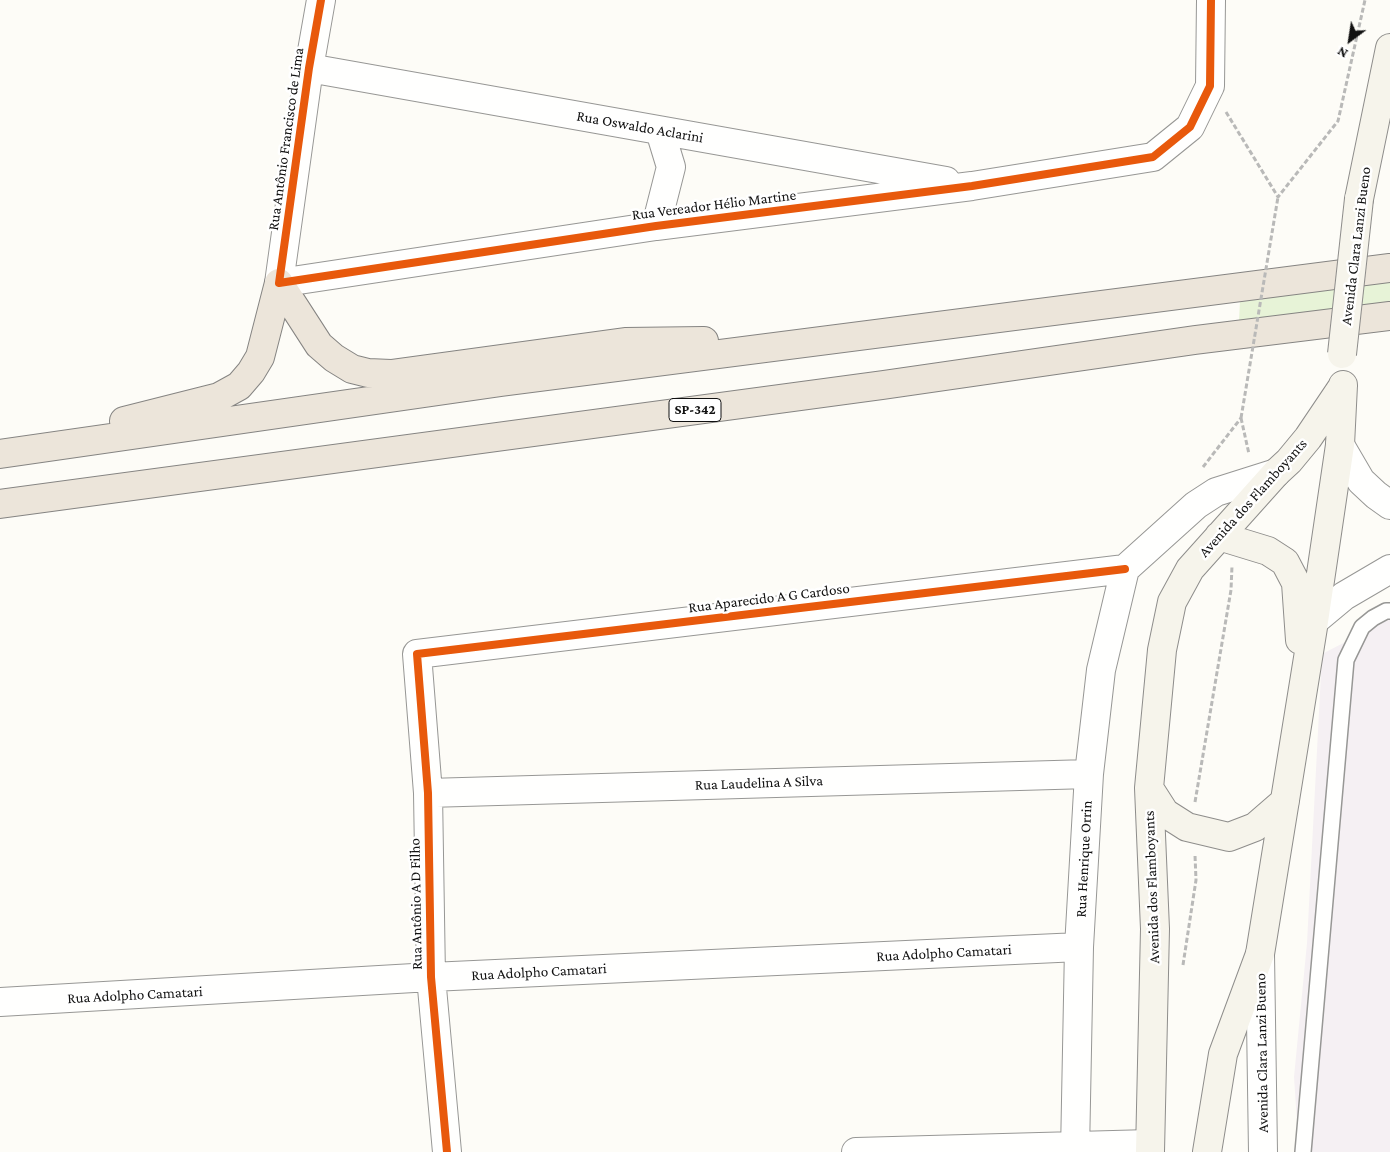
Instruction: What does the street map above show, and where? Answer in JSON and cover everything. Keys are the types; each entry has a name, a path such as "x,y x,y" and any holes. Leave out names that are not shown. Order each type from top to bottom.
{"highway":[{"path":"0,453 501,382 1390,268"},
{"path":"279,282 320,345 334,358 352,369 368,373 391,374 625,342 850,338"},
{"path":"0,453 219,397 239,386 251,372 260,356 279,282"},
{"name":"SP-342","path":"0,504 1195,340 1390,316"}],"main road":[{"name":"Avenida Clara Lanzi Bueno","path":"1343,386 1342,354 1359,199 1390,48"},
{"path":"1207,1152 1223,1054 1260,954 1314,621 1340,445 1343,386"},
{"name":"Avenida dos Flamboyants","path":"1150,1148 1155,929 1149,788 1162,650 1172,602 1190,568 1226,538 1264,477 1289,461 1308,438 1343,386"},
{"path":"1226,538 1268,551 1285,562 1296,583 1304,682"},
{"path":"1149,788 1165,813 1187,827 1229,837 1256,827 1285,801"}],"street":[{"name":"Rua Antônio Francisco de Lima","path":"279,282 320,0"},
{"path":"1210,86 1211,0"},
{"name":"Rua Oswaldo Aclarini","path":"309,68 972,186"},
{"name":"Rua Vereador Hélio Martine","path":"279,282 656,226 972,186 1153,157 1190,127 1210,86"},
{"path":"656,226 671,167 660,131"},
{"path":"1340,445 1362,480 1376,495 1390,504"},
{"path":"1125,569 1196,505 1216,492 1264,477"},
{"name":"Rua Aparecido A G Cardoso","path":"417,654 1125,569"},
{"name":"Rua Henrique Orrin","path":"1075,1149 1079,947 1089,774 1101,670 1125,569"},
{"path":"1314,621 1344,596 1390,569"},
{"name":"Rua Antônio A D Filho","path":"417,654 428,793 431,977 447,1152"},
{"name":"Rua Laudelina A Silva","path":"428,793 1089,774"},
{"name":"Rua Adolpho Camatari","path":"0,1002 431,977 1079,947"},
{"name":"Avenida Clara Lanzi Bueno","path":"1260,954 1263,1152"},
{"path":"856,1152 1150,1148"}],"lane":[{"path":"1303,1152 1346,660 1362,627 1373,618 1386,611 1390,611"}],"path":[{"path":"1264,477 1252,467 1241,418 1278,197 1338,120 1366,0"},
{"path":"1210,86 1278,197"},
{"path":"1183,967 1196,880 1193,828 1196,791 1231,590 1226,538"}],"shaded area":[{"path":"1390,619 1390,1152 1299,1152 1294,1077 1307,943 1322,654"}],"green space":[{"path":"1390,280 1390,302 1239,321 1240,301"}],"cycle path":[{"path":"321,0 309,68 279,283 656,226 972,186 1153,157 1190,127 1210,86 1211,0"},
{"path":"447,1152 431,977 428,793 417,654 1125,569"}]}
